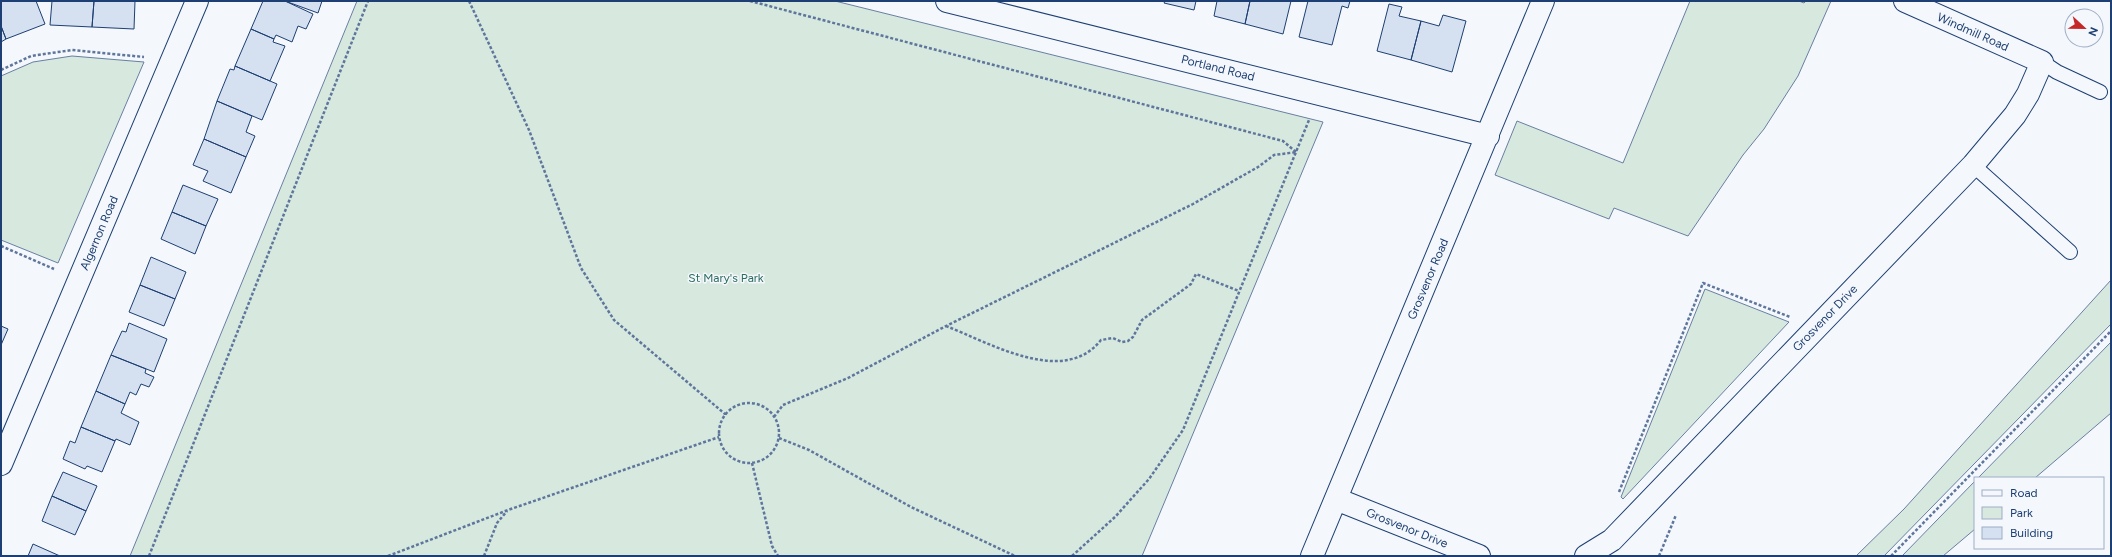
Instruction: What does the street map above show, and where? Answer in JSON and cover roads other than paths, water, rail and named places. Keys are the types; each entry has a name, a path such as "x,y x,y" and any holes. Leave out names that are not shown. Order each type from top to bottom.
{"street":[{"name":"Algernon Road","path":"1,464 197,1"},
{"name":"Portland Road","path":"947,1 1488,136"},
{"name":"Grosvenor Road","path":"1312,556 1543,1"},
{"name":"Windmill Road","path":"1905,1 2042,62"},
{"name":"Grosvenor Drive","path":"1586,556 1612,540 1973,165 2015,115 2028,94 2042,62"},
{"name":"Grosvenor Drive","path":"1336,499 1479,556"}],"lane":[{"path":"2042,62 2057,72 2100,92"},
{"path":"1973,165 2070,252"}],"park label":[{"name":"St Mary's Park","path":"726,278"}]}
